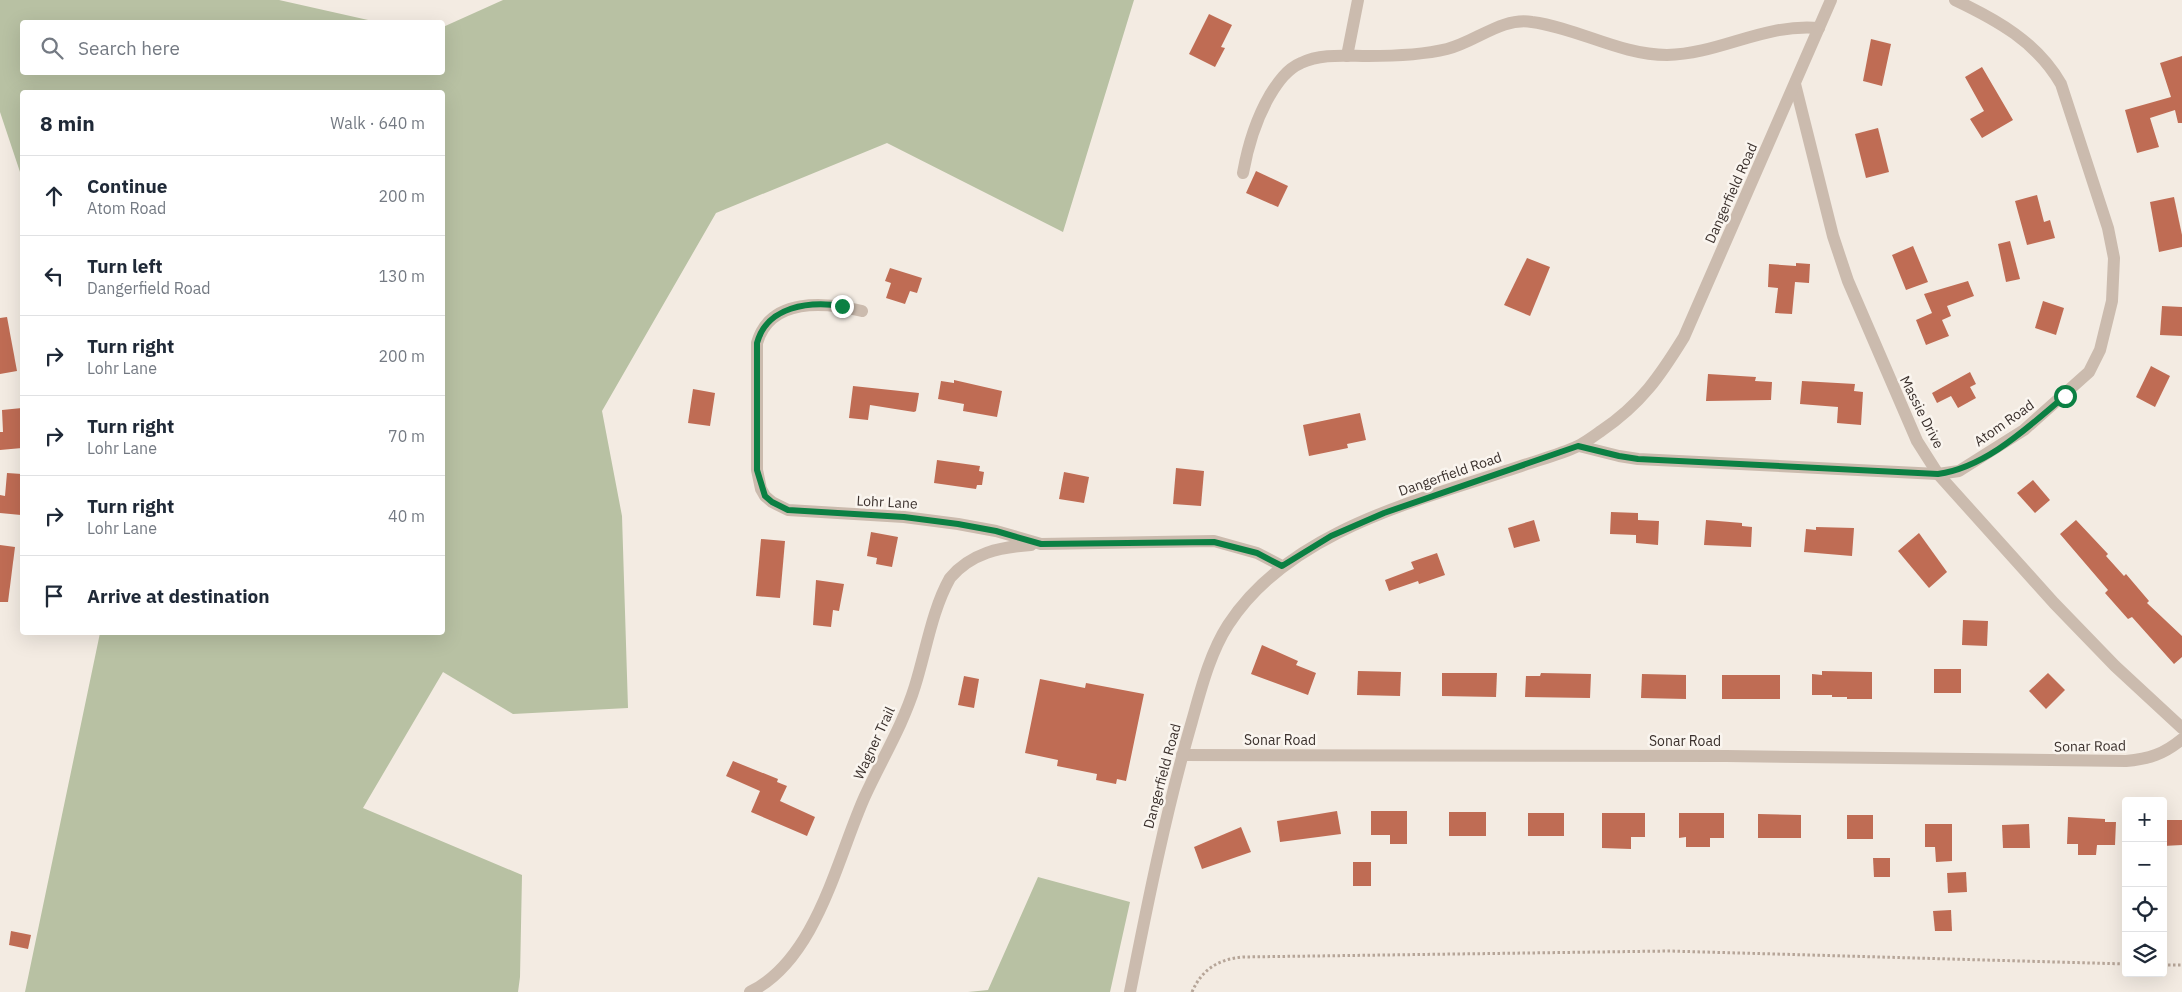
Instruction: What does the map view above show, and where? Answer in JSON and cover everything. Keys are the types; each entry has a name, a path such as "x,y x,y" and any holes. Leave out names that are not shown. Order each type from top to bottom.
{"street":[{"path":"1347,56 1358,0"},
{"name":"Dangerfield Road","path":"1130,992 1166,816 1182,755 1203,685 1218,643 1228,624 1247,600 1282,566 1331,536 1384,513 1578,446 1630,410 1653,386 1684,337 1831,0"},
{"name":"Atom Road","path":"1578,446 1638,459 1938,474 1959,471 2024,430 2089,372 2100,350 2112,301 2114,266 2108,228 2061,84 2051,66 2035,49 1991,17 1955,0"},
{"path":"1243,173 1250,142 1263,107 1285,74 1303,62 1347,56 1390,56 1446,50 1505,24 1518,21 1547,25 1643,53 1668,55 1692,52 1788,27 1819,28"},
{"name":"Massie Drive","path":"1795,84 1833,236 1848,281 1903,413 1917,441 1938,474 2054,603 2116,666 2182,728"},
{"name":"Lohr Lane","path":"862,311 824,304 809,305 779,314 766,323 761,331 757,343 756,458 761,489 772,502 788,510 904,517 958,524 996,531 1041,544 1214,542 1257,553 1282,566"},
{"name":"Wagner Trail","path":"750,992 772,976 787,960 800,943 825,898 865,797 900,728 950,578 957,569 979,555 1005,548 1041,544"},
{"name":"Sonar Road","path":"1182,755 1726,756 2031,761 2126,760 2154,757 2167,752 2182,739"}],"path":[{"path":"1192,992 1197,980 1208,968 1229,959 1243,958 1669,952 2122,964"},
{"path":"2167,965 2182,965"}],"green space":[{"path":"0,0 279,0 368,20 20,20 20,75 445,75 445,26 503,0 1134,0 1063,232 887,143 716,213 602,411 622,516 628,708 513,714 443,672 363,808 522,875 518,992 25,992 100,635 445,635 445,90 20,90 20,172 0,112"},
{"path":"1038,877 1130,902 1110,992 968,992 988,990"}],"building":[{"path":"1209,14 1232,25 1221,47 1225,48 1215,67 1189,54"},
{"path":"1871,39 1891,44 1882,86 1863,81"},
{"path":"2182,56 2182,123 2178,123 2175,110 2150,118 2159,147 2137,153 2125,110 2171,97 2160,63"},
{"path":"1982,67 2013,120 1982,138 1970,119 1984,111 1965,77"},
{"path":"1878,128 1889,172 1866,178 1855,134"},
{"path":"1256,171 1288,186 1278,207 1246,193"},
{"path":"2037,195 2044,222 2050,220 2055,238 2027,245 2015,201"},
{"path":"2174,197 2182,235 2182,247 2159,252 2150,202"},
{"path":"2010,241 2020,279 2006,282 1998,244"},
{"path":"1913,246 1928,282 1906,290 1892,255"},
{"path":"1527,258 1550,267 1530,316 1504,305"},
{"path":"1796,263 1810,264 1809,283 1795,282 1792,314 1775,313 1778,288 1768,287 1769,264 1796,266"},
{"path":"890,268 922,278 917,293 910,291 905,304 886,298 891,283 885,281"},
{"path":"1968,281 1974,296 1947,306 1951,316 1942,320 1949,336 1926,345 1916,320 1932,313 1924,294"},
{"path":"2043,301 2064,308 2056,335 2035,328"},
{"path":"2162,306 2182,307 2182,336 2160,335"},
{"path":"7,317 17,371 0,374 0,318"},
{"path":"2151,366 2170,376 2155,407 2136,397"},
{"path":"1970,372 1976,384 1970,387 1976,398 1958,408 1951,396 1937,403 1932,393"},
{"path":"1708,374 1756,377 1755,381 1772,382 1771,400 1706,401"},
{"path":"954,380 1002,391 997,417 963,411 964,404 938,399 941,381 954,383"},
{"path":"1802,381 1855,384 1854,391 1863,392 1861,425 1837,423 1838,407 1800,404"},
{"path":"853,386 919,393 916,411 870,405 868,420 849,418"},
{"path":"693,389 715,393 710,426 688,423"},
{"path":"20,408 20,448 0,450 0,432 3,432 2,410"},
{"path":"1360,413 1366,440 1347,444 1348,448 1309,456 1303,425"},
{"path":"937,460 980,466 979,471 984,472 982,485 977,485 976,489 934,483"},
{"path":"1176,468 1204,471 1201,506 1173,504"},
{"path":"1064,472 1089,477 1084,503 1059,499"},
{"path":"7,473 20,474 20,515 0,513 0,495 5,496"},
{"path":"2033,480 2050,500 2035,513 2017,493"},
{"path":"1611,512 1638,513 1638,520 1659,521 1658,545 1636,543 1636,535 1610,534"},
{"path":"1534,520 1540,541 1514,548 1508,528"},
{"path":"1706,520 1742,523 1742,526 1752,527 1751,547 1704,545"},
{"path":"2076,520 2108,554 2106,556 2124,576 2126,574 2149,601 2147,603 2182,636 2182,657 2174,664 2132,617 2128,619 2105,593 2108,590 2060,534"},
{"path":"1816,527 1854,528 1852,556 1804,552 1806,529 1816,530"},
{"path":"871,532 898,537 892,567 876,564 877,558 867,556"},
{"path":"1919,533 1947,572 1929,588 1898,551"},
{"path":"761,539 785,541 780,598 756,596"},
{"path":"0,545 15,547 8,602 0,602"},
{"path":"1437,553 1445,575 1419,584 1418,581 1389,591 1385,580 1414,569 1411,562"},
{"path":"816,580 844,584 839,611 833,610 831,627 813,625"},
{"path":"1963,620 1988,621 1987,646 1962,645"},
{"path":"1262,645 1298,661 1296,665 1316,673 1308,695 1251,674"},
{"path":"1934,669 1961,669 1961,693 1934,693"},
{"path":"1358,671 1401,672 1400,696 1357,695"},
{"path":"1822,671 1872,672 1872,699 1847,699 1847,697 1832,697 1832,695 1812,695 1812,674 1822,675"},
{"path":"1442,673 1497,673 1496,697 1442,696"},
{"path":"1541,673 1591,674 1590,698 1525,697 1526,676 1540,676"},
{"path":"2048,673 2065,690 2046,709 2029,691"},
{"path":"1642,674 1686,675 1686,699 1641,698"},
{"path":"1722,675 1780,675 1780,699 1722,699"},
{"path":"964,676 979,679 974,708 958,705"},
{"path":"1040,679 1085,688 1086,683 1144,694 1126,781 1117,779 1116,784 1096,780 1097,774 1057,766 1058,760 1025,753"},
{"path":"733,761 778,779 777,782 787,786 780,801 815,817 807,836 751,812 760,791 726,776"},
{"path":"1337,811 1341,834 1280,842 1277,821"},
{"path":"1371,811 1407,811 1407,844 1390,844 1390,835 1371,835"},
{"path":"1449,812 1486,812 1486,836 1449,836"},
{"path":"1528,813 1564,813 1564,836 1528,836"},
{"path":"1602,813 1645,813 1645,837 1631,837 1631,849 1602,848"},
{"path":"1679,813 1724,813 1724,838 1710,838 1710,847 1686,847 1686,837 1679,838"},
{"path":"1758,814 1801,815 1801,838 1758,838"},
{"path":"1847,815 1873,815 1873,839 1847,839"},
{"path":"2068,817 2105,819 2105,822 2116,822 2115,845 2097,845 2096,855 2078,855 2078,844 2067,844"},
{"path":"2167,820 2182,820 2182,845 2167,846"},
{"path":"1925,824 1952,824 1952,861 1936,862 1935,847 1925,847"},
{"path":"2029,824 2030,848 2003,848 2002,825"},
{"path":"1241,827 1251,852 1202,869 1194,847"},
{"path":"1873,858 1890,858 1890,877 1874,877"},
{"path":"1353,862 1371,862 1371,886 1353,886"},
{"path":"1966,872 1967,892 1948,893 1947,873"},
{"path":"1951,910 1952,931 1935,931 1933,911"},
{"path":"11,931 31,935 28,949 9,945"}],"route":[{"path":"842,306 824,304 793,308 779,314 766,323 761,331 757,343 756,458 761,489 772,502 788,510 810,513 904,517 958,524 996,531 1041,544 1158,541 1225,543 1257,553 1282,566 1331,536 1384,513 1578,446 1638,459 1938,474 1959,471 1984,456 2024,430 2065,396"}]}
